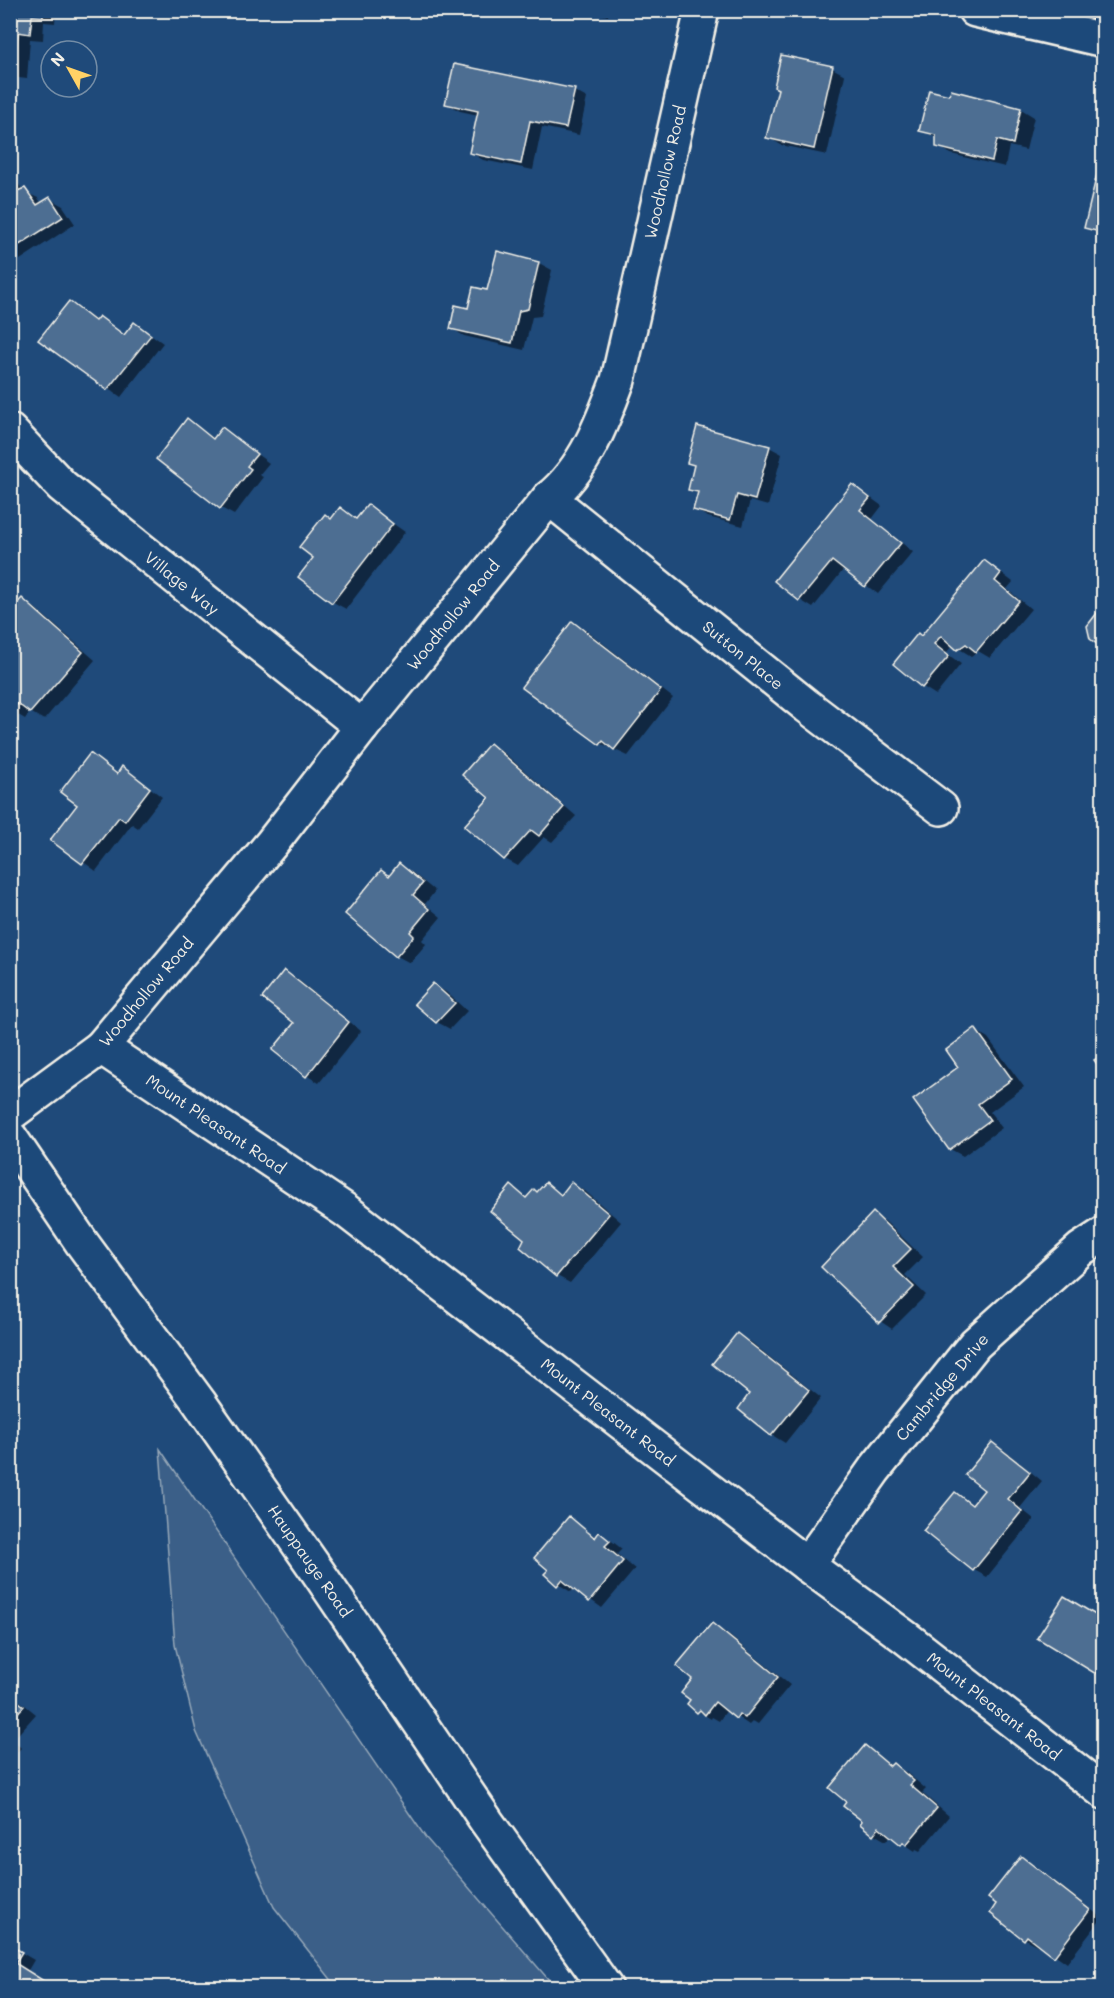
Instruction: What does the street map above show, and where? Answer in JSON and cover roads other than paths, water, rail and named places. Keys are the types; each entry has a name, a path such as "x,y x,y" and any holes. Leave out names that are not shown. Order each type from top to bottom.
{"street":[{"name":"Woodhollow Road","path":"10,1114 101,1047 272,843 362,727 549,498 565,485 597,435 618,380 702,10"},
{"path":"975,10 1104,40"},
{"name":"Village Way","path":"10,431 62,486 362,727"},
{"name":"Sutton Place","path":"549,498 807,706 941,808"},
{"name":"Mount Pleasant Road","path":"101,1047 345,1210 807,1565 905,1636 1104,1792"},
{"name":"Hauppauge Road","path":"10,1137 82,1243 199,1402 305,1553 487,1822 606,1988"},
{"name":"Cambridge Drive","path":"807,1565 874,1470 975,1344 1081,1249 1104,1234"}]}
